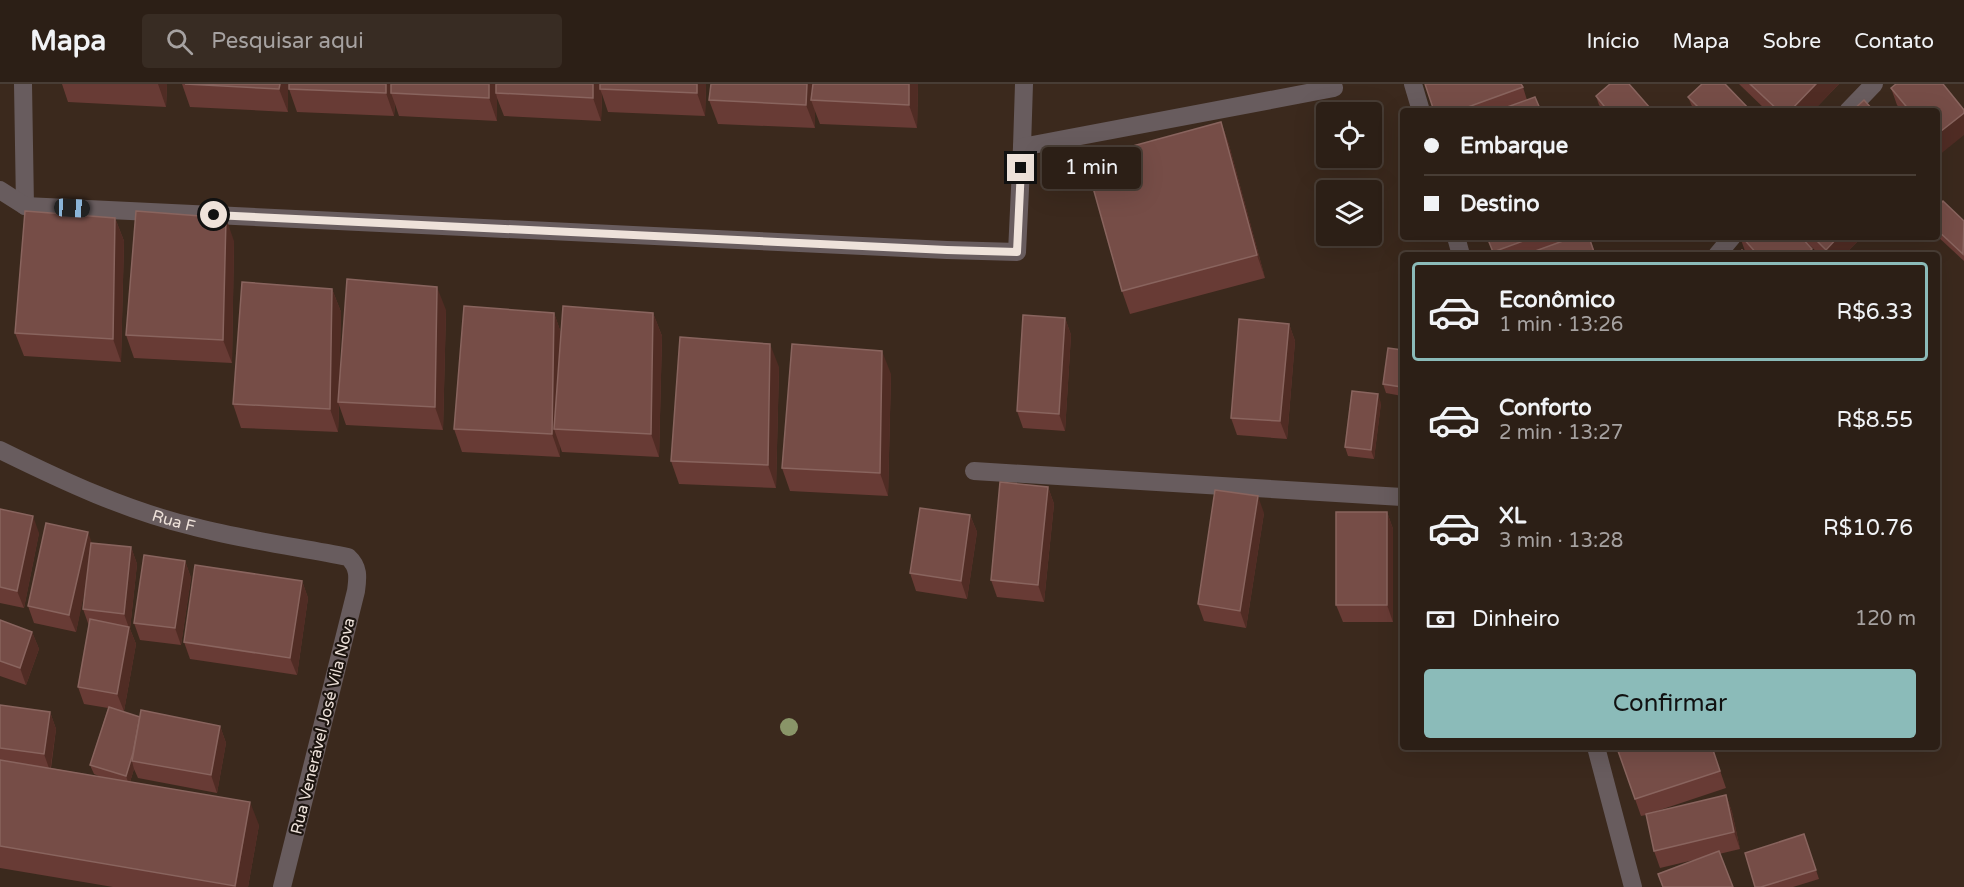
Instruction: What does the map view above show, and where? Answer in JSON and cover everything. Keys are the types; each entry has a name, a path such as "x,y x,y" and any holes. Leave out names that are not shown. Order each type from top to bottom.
{"street":[{"path":"23,84 25,206"},
{"path":"0,190 25,206 1017,252 1023,84"},
{"path":"1413,84 1420,108"},
{"path":"1851,108 1874,84"},
{"path":"1022,147 1334,88"},
{"path":"1720,252 1730,240"},
{"name":"Rua F","path":"0,450 82,489 140,511 195,527 348,557 355,564"},
{"path":"974,471 1400,497"},
{"name":"Rua Venerável José Vila Nova","path":"282,887 356,591 358,576 355,564"},
{"path":"1597,750 1633,887"}],"building":[{"path":"185,84 280,84 279,89"},
{"path":"289,84 386,84 386,93 289,89"},
{"path":"391,84 489,84 489,98 391,93"},
{"path":"496,84 593,84 593,98 496,93"},
{"path":"600,84 697,84 697,93 600,89"},
{"path":"711,84 807,84 806,105 709,100"},
{"path":"813,84 909,84 909,105 811,100"},
{"path":"1425,84 1521,84 1523,87 1465,108 1433,108"},
{"path":"1610,84 1629,84 1650,108 1606,108 1596,96"},
{"path":"1702,84 1725,84 1748,108 1699,108 1688,97"},
{"path":"1750,84 1816,84 1793,108 1776,108"},
{"path":"1896,84 1943,84 1964,113 1940,132 1940,108 1908,108 1891,88"},
{"path":"1535,97 1540,108 1504,108"},
{"path":"1864,100 1871,108 1855,108"},
{"path":"1221,122 1257,255 1122,291 1085,159"},
{"path":"1943,201 1964,221 1963,254 1940,233 1940,204"},
{"path":"25,211 115,218 113,339 15,333"},
{"path":"136,211 226,218 223,340 126,335"},
{"path":"1488,240 1526,240 1493,252"},
{"path":"1566,240 1590,240 1594,252 1532,252"},
{"path":"1745,240 1804,240 1812,249 1808,252 1755,252"},
{"path":"1816,240 1835,240 1826,250"},
{"path":"347,279 437,287 435,407 338,402"},
{"path":"242,282 332,289 330,409 233,404"},
{"path":"464,306 554,313 552,434 454,429"},
{"path":"563,306 653,313 651,434 554,429"},
{"path":"1023,315 1065,318 1059,414 1017,411"},
{"path":"1239,319 1289,324 1280,421 1231,418"},
{"path":"680,337 770,344 768,465 671,461"},
{"path":"792,344 882,351 880,473 782,468"},
{"path":"1388,348 1400,350 1400,387 1383,384"},
{"path":"1352,391 1378,394 1371,450 1345,447"},
{"path":"1000,482 1048,487 1038,585 991,580"},
{"path":"1215,490 1258,496 1240,611 1198,604"},
{"path":"920,508 970,515 961,581 910,573"},
{"path":"0,509 33,516 17,591 0,587"},
{"path":"1336,512 1387,512 1387,605 1336,605"},
{"path":"46,523 88,532 69,615 28,606"},
{"path":"91,543 131,547 124,614 83,609"},
{"path":"144,555 185,561 175,628 134,623"},
{"path":"195,565 302,581 290,658 184,642"},
{"path":"90,619 129,627 117,694 78,687"},
{"path":"0,620 32,632 20,668 0,661"},
{"path":"0,705 50,712 44,754 0,748"},
{"path":"109,707 140,717 126,776 90,765"},
{"path":"141,710 220,726 211,775 132,761"},
{"path":"1618,750 1713,750 1720,771 1635,799"},
{"path":"0,760 250,802 235,886 0,846"},
{"path":"1726,795 1734,832 1654,851 1646,814"},
{"path":"1804,834 1816,870 1755,887 1745,853"},
{"path":"1719,851 1733,887 1663,887 1658,874"}],"route":[{"path":"214,215 1017,252 1021,168"}]}
